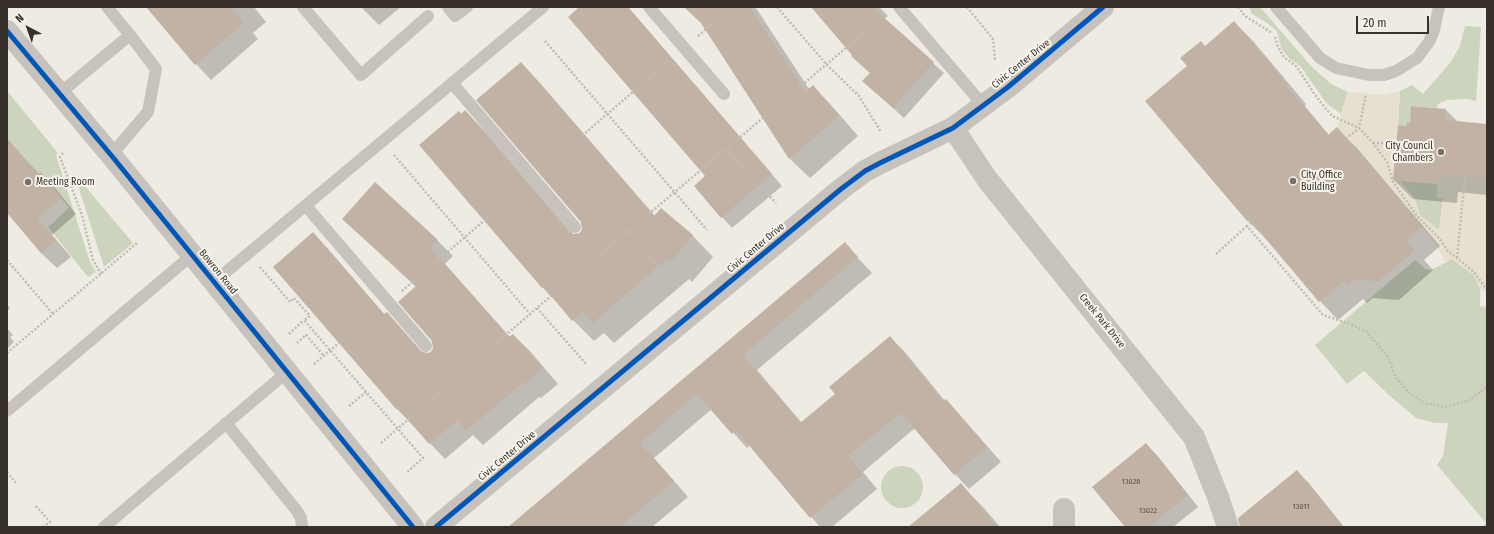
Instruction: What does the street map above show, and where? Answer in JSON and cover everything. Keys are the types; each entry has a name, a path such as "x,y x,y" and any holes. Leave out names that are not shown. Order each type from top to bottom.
{"street":[{"name":"Civic Center Drive","path":"436,527 841,189 865,171 953,128 1014,82 1103,7"},
{"name":"Bowron Road","path":"7,31 111,155 413,527"},
{"name":"Creek Park Drive","path":"953,128 987,179 1194,437 1218,497 1228,527"}],"lane":[{"path":"107,7 156,69 148,112 111,155"},
{"path":"303,7 361,75 428,16"},
{"path":"448,7 456,16 467,7"},
{"path":"214,282 543,7"},
{"path":"649,7 724,94"},
{"path":"1276,7 1320,58 1336,68 1369,75 1384,75 1396,71 1417,58 1429,42 1439,7"},
{"path":"894,9 983,105"},
{"path":"60,94 130,35"},
{"path":"452,83 575,227"},
{"path":"306,206 426,346"},
{"path":"7,411 192,255"},
{"path":"104,527 287,372"},
{"path":"226,423 297,511 301,518 302,527"}],"path":[{"path":"702,33 733,7"},
{"path":"777,7 826,65 859,96 881,132"},
{"path":"967,7 993,39 995,62"},
{"path":"1238,7 1245,16 1266,28 1275,36 1278,47 1284,57 1297,67 1313,92 1332,116 1359,128 1373,143 1387,162 1393,182 1417,216 1439,238 1448,251 1474,272 1487,290"},
{"path":"381,443 537,308 894,9"},
{"path":"545,41 707,230"},
{"path":"544,168 672,58"},
{"path":"1346,139 1359,128 1369,75"},
{"path":"1373,143 1396,142"},
{"path":"727,148 776,203"},
{"path":"392,152 530,314"},
{"path":"63,153 60,157 82,215 93,260 101,274"},
{"path":"1456,258 1465,176"},
{"path":"405,288 523,186"},
{"path":"7,214 19,204"},
{"path":"1216,254 1254,220"},
{"path":"1247,226 1323,315 1366,331 1388,357 1395,376 1408,392 1424,403 1444,407 1468,401 1487,387"},
{"path":"629,231 676,288"},
{"path":"7,353 138,244"},
{"path":"7,260 53,314"},
{"path":"259,267 290,302 294,298 310,316 289,334"},
{"path":"537,308 586,364"},
{"path":"314,364 379,310"},
{"path":"304,320 423,458 406,473"},
{"path":"297,343 306,335 324,356"},
{"path":"349,406 366,392"},
{"path":"7,472 16,483"},
{"path":"36,506 50,522 43,527"}],"green space":[{"path":"1249,7 1260,7 1311,66 1331,84 1348,92 1341,114 1327,104 1301,67 1289,58 1281,48 1277,31 1252,14"},
{"path":"1465,26 1481,27 1476,101 1467,99 1447,100 1438,104 1437,108 1412,106 1410,123 1406,126 1398,125 1400,91 1412,85 1423,94 1450,63 1460,46"},
{"path":"7,91 58,153 56,155 90,262 96,272 88,277 48,227 69,208 41,172 38,174 7,144"},
{"path":"1395,162 1403,163 1407,166 1405,181 1438,184 1437,197 1443,198 1439,230 1420,215 1414,197 1402,184 1395,173"},
{"path":"74,173 133,243 104,267"},
{"path":"1452,259 1474,275 1480,290 1480,306 1487,307 1487,527 1483,527 1486,523 1437,465 1443,456 1448,423 1435,423 1416,418 1364,371 1347,384 1315,345 1415,260 1425,269 1431,270"},
{"path":"898,466 906,466 914,469 920,475 923,487 920,499 914,505 906,508 898,508 890,505 884,499 881,491 881,483 884,475 890,469"}],"shaded area":[{"path":"1400,91 1395,173 1402,184 1414,197 1420,215 1439,230 1443,198 1437,197 1439,174 1487,178 1487,291 1480,290 1474,275 1463,266 1452,259 1446,263 1435,243 1337,127 1348,92 1384,95"}],"building":[{"path":"146,7 231,7 244,23 195,65"},
{"path":"579,7 628,7 772,174 721,218 694,186 705,176 568,17"},
{"path":"684,7 750,7 805,92 813,85 839,116 789,159 701,23"},
{"path":"811,7 872,7 934,62 893,108 862,81 870,73 851,56 852,55"},
{"name":"City Office Building","path":"1234,21 1288,85 1286,86 1328,135 1337,127 1422,227 1406,240 1415,251 1379,281 1354,280 1348,285 1344,281 1319,302 1249,219 1247,221 1145,101 1187,66 1180,58 1201,41 1205,46"},
{"path":"521,62 654,216 661,208 693,235 671,262 667,259 593,323 583,312 572,321 419,145 459,111 461,114 465,110 569,232 573,234 580,233 582,229 581,222 476,100"},
{"name":"City Council Chambers","path":"1411,106 1446,109 1445,120 1487,124 1487,178 1439,174 1438,184 1393,180 1398,125 1406,126 1407,123 1410,123"},
{"name":"Meeting Room","path":"7,138 38,174 41,172 61,198 37,219 56,240 41,253 7,213"},
{"path":"375,182 438,240 431,248 509,337 513,334 543,368 466,431 458,420 429,444 398,408 397,410 273,267 313,232 384,314 387,312 421,351 427,353 431,352 433,348 432,341 398,302 416,286 342,219"},
{"path":"845,242 858,257 743,355 800,423 835,394 829,387 890,336 943,401 946,399 987,447 954,475 901,413 848,456 863,474 810,518 736,430 732,434 697,394 640,443 674,481 620,527 508,527"},
{"path":"1146,443 1188,495 1149,527 1125,527 1092,487"},
{"path":"1297,470 1344,527 1240,527 1238,518"},
{"path":"961,483 997,527 908,527"}],"cycle path":[{"path":"436,527 841,189 865,171 953,128 1008,87 1103,7"},
{"path":"7,31 111,155 413,527"}],"place":[{"name":"City Council Chambers","path":"1441,152"},
{"name":"City Office Building","path":"1293,181"},
{"name":"Meeting Room","path":"28,182"}]}
